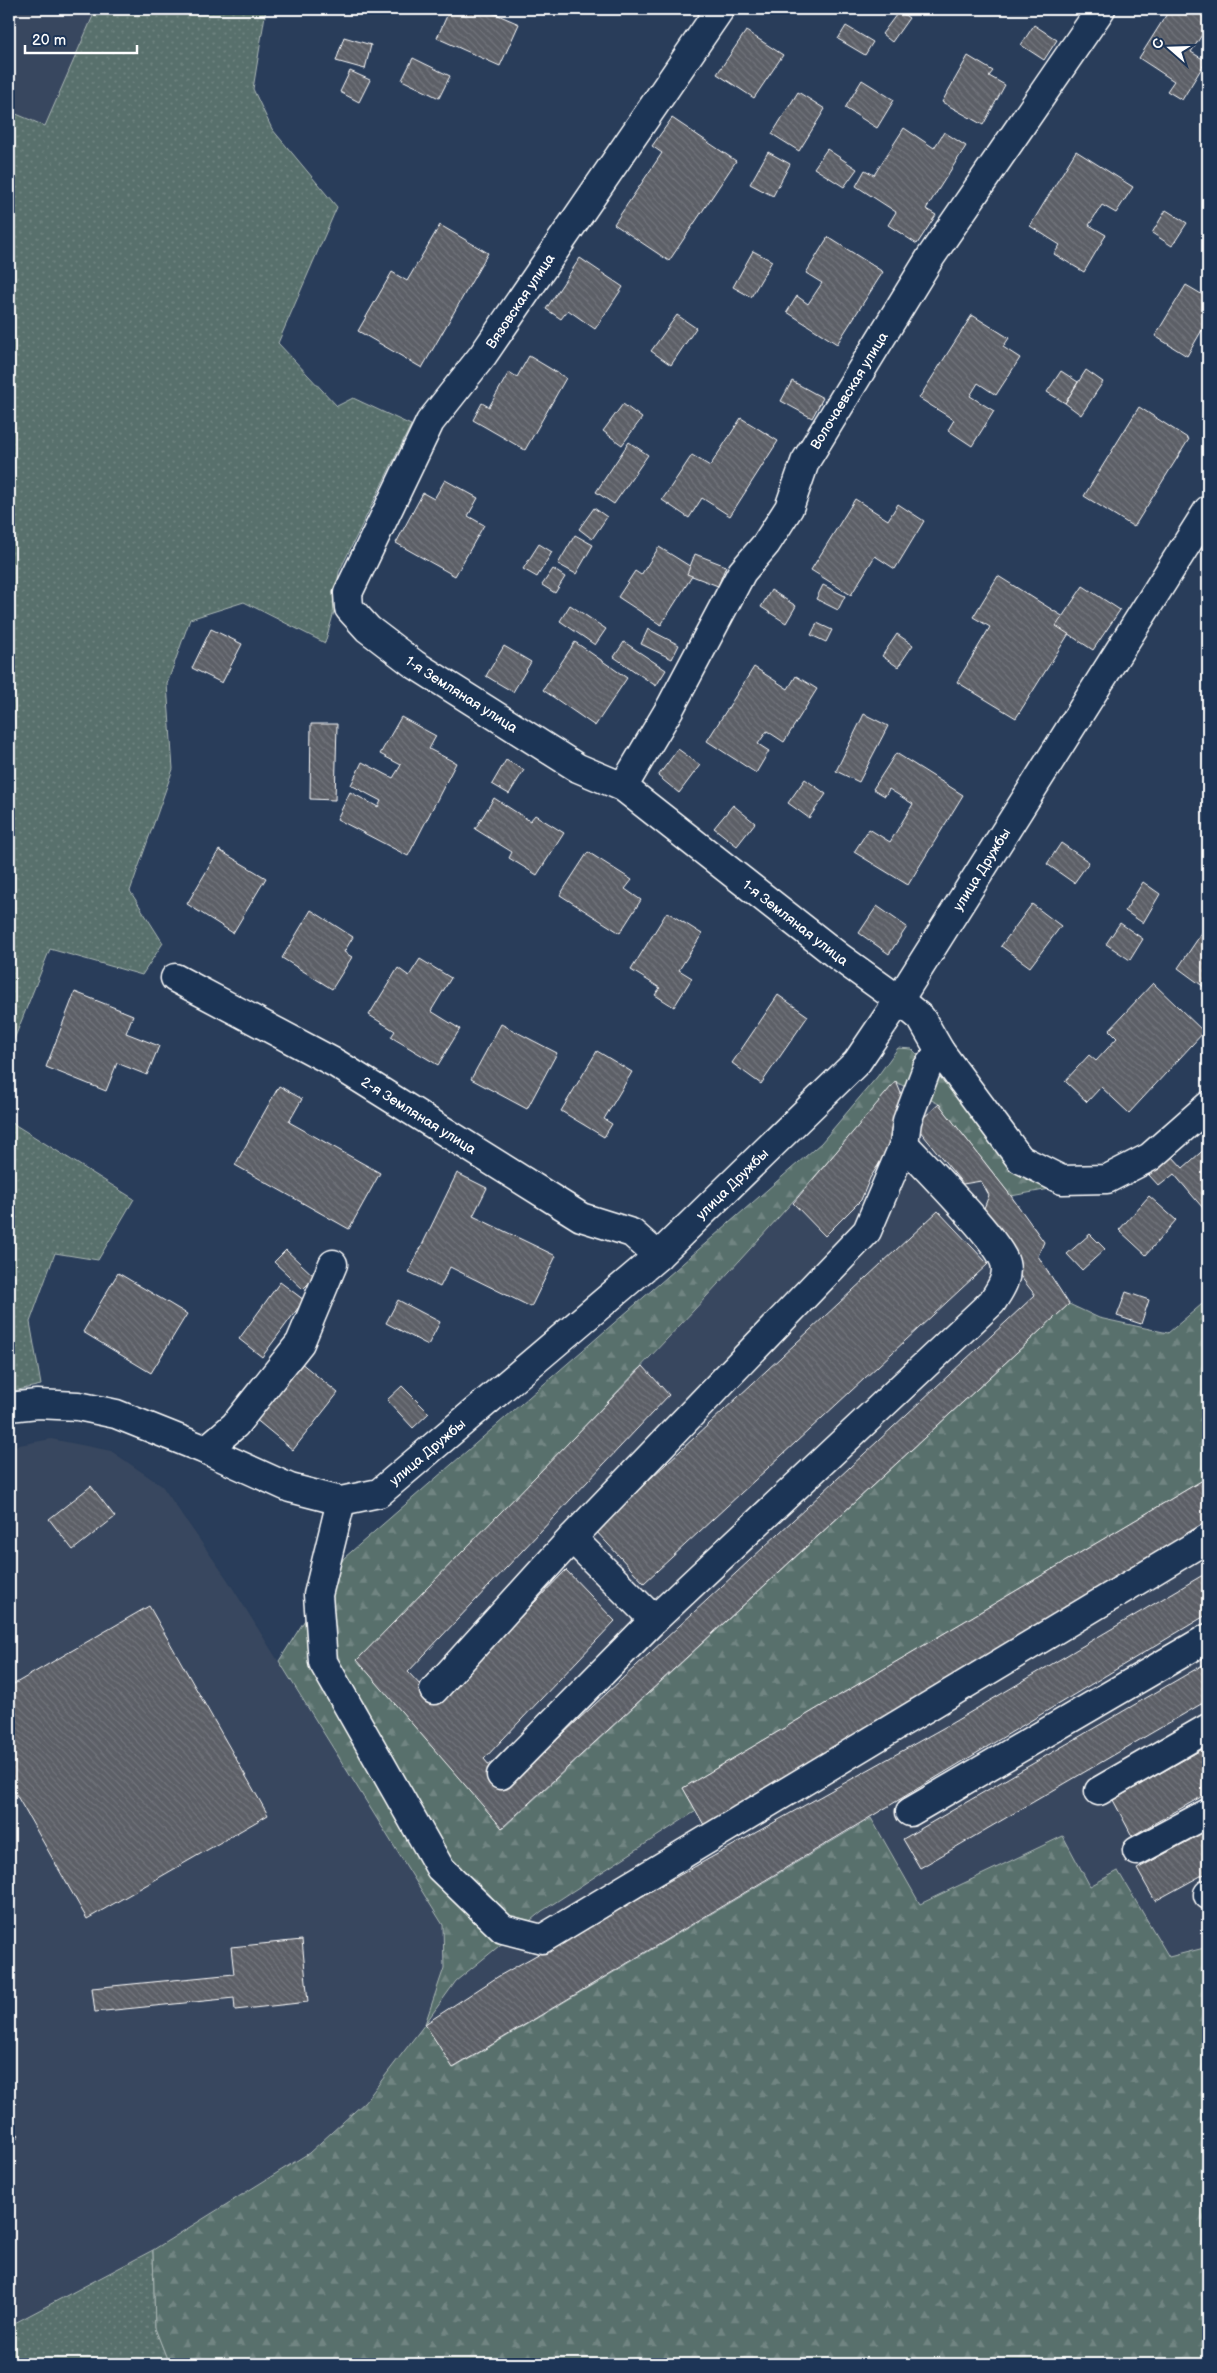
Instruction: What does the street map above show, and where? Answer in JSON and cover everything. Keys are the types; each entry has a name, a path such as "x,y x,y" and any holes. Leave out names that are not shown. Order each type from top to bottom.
{"street":[{"name":"Вязовская улица","path":"350,608 348,593 430,422 483,355 720,9"},
{"name":"Волочаевская улица","path":"623,787 670,708 742,572 766,544 790,508 806,462 930,258 1101,9"},
{"name":"улица Дружбы","path":"9,1407 37,1404 78,1406 116,1414 206,1450 290,1488 340,1500 378,1494 658,1256 858,1062 1208,510"},
{"name":"1-я Земляная улица","path":"350,608 368,629 414,664 578,768 623,787 838,956 921,1018 940,1051 1020,1159 1062,1180 1108,1179 1150,1157 1208,1106"},
{"name":"2-я Земляная улица","path":"175,978 337,1064 581,1218 632,1233 658,1256"},
{"path":"434,1690 572,1538 867,1231 904,1144 907,1122 924,1077 940,1051"},
{"path":"501,1775 654,1620 992,1302 1004,1285 1005,1264 991,1240 904,1144"},
{"path":"206,1450 235,1425 300,1343 333,1264"},
{"path":"340,1500 318,1595 323,1662 440,1868 503,1929 542,1939 1208,1538"},
{"path":"572,1538 654,1620"},
{"path":"910,1812 1208,1638"},
{"path":"1099,1791 1208,1728"},
{"path":"1137,1851 1208,1813"}],"shaded area":[{"path":"9,9 96,9 45,126 9,111"},
{"path":"896,1081 939,1104 1011,1196 1044,1242 1038,1256 1069,1304 502,1828 357,1660 643,1366"},
{"path":"51,1439 111,1451 162,1486 227,1579 443,1925 444,1968 426,2022 456,1981 542,1911 696,1811 683,1788 1208,1477 1208,1947 1169,1958 1118,1871 1090,1886 1063,1836 919,1904 871,1818 453,2068 425,2024 365,2102 309,2153 153,2250 9,2326 9,1447"}],"green space":[{"path":"96,9 266,9 253,89 272,129 337,207 278,343 337,406 353,398 411,425 339,572 335,608 325,643 244,602 190,619 167,684 173,769 130,891 163,943 142,975 50,949 9,1052 9,111 45,126"},
{"path":"898,1048 912,1049 1050,1189 1011,1196 939,1104 896,1082 832,1157 700,1304 358,1660 503,1828 1069,1304 1099,1318 1168,1333 1208,1299 1208,1477 683,1788 696,1811 542,1911 456,1981 425,2024 444,1968 443,1925 279,1661 344,1558 821,1143 877,1077"},
{"path":"9,1121 134,1199 98,1260 55,1253 30,1322 41,1385 9,1392"},
{"path":"871,1818 920,1904 1063,1836 1090,1886 1118,1871 1169,1957 1208,1947 1208,2364 169,2364 155,2328 153,2250 309,2153 365,2102 425,2024 454,2068"},
{"path":"153,2250 155,2328 169,2364 9,2364 9,2326"}],"building":[{"path":"450,9 484,9 519,24 500,66 437,38"},
{"path":"1170,9 1208,9 1208,32 1205,30 1191,52 1206,61 1182,100 1167,91 1174,81 1139,58"},
{"path":"899,11 909,18 892,42 882,34"},
{"path":"1034,25 1057,40 1044,60 1021,45"},
{"path":"846,26 873,42 865,55 838,39"},
{"path":"746,31 783,55 754,98 717,74"},
{"path":"344,37 371,45 365,69 336,61"},
{"path":"968,56 993,71 989,76 1005,85 983,125 942,102"},
{"path":"413,58 450,76 439,98 402,80"},
{"path":"350,71 370,80 359,102 340,92"},
{"path":"862,80 894,100 877,128 845,108"},
{"path":"798,92 825,109 799,151 772,134"},
{"path":"672,118 736,161 669,261 614,224 662,153 652,146"},
{"path":"904,128 934,148 944,132 966,146 926,209 936,215 917,244 888,225 896,212 856,186 865,170 874,175"},
{"path":"827,149 857,169 844,187 814,168"},
{"path":"1076,151 1133,187 1116,213 1102,205 1089,225 1106,235 1084,272 1054,254 1060,245 1030,226"},
{"path":"768,152 790,164 773,196 750,184"},
{"path":"1166,210 1187,223 1172,246 1152,233"},
{"path":"440,225 488,253 422,368 358,331 392,272 407,281"},
{"path":"828,237 883,272 837,344 787,312 797,296 808,304 822,283 806,273"},
{"path":"753,251 772,261 751,297 733,287"},
{"path":"580,258 623,287 595,329 568,310 561,319 546,309"},
{"path":"1186,285 1208,298 1208,334 1202,330 1187,356 1155,336"},
{"path":"677,315 696,328 671,365 651,351"},
{"path":"972,315 1009,338 1003,347 1020,358 996,395 978,383 970,396 994,411 972,446 948,430 954,420 919,398"},
{"path":"529,356 566,378 525,450 473,420 482,403 489,407 509,372 517,377"},
{"path":"1086,370 1103,382 1081,415 1065,403"},
{"path":"1061,371 1078,382 1065,403 1047,392"},
{"path":"792,381 823,398 812,418 781,401"},
{"path":"623,404 642,418 622,445 603,431"},
{"path":"1139,407 1189,439 1134,527 1084,496"},
{"path":"741,418 778,441 730,516 702,498 689,518 662,500 692,455 710,466"},
{"path":"629,442 648,455 614,504 596,492"},
{"path":"445,480 478,498 468,516 484,525 455,576 396,543 423,493 434,499"},
{"path":"855,499 888,520 898,504 924,521 895,569 875,556 851,595 811,570"},
{"path":"594,508 607,517 592,539 579,529"},
{"path":"575,535 593,545 576,574 558,564"},
{"path":"539,544 552,552 537,577 523,569"},
{"path":"659,547 696,570 661,625 618,597 635,571 641,575"},
{"path":"695,554 726,566 718,586 687,574"},
{"path":"553,569 565,577 555,593 542,585"},
{"path":"998,576 1075,624 1016,718 957,682 990,627 973,617"},
{"path":"823,585 845,596 838,610 816,599"},
{"path":"1083,586 1120,610 1093,650 1056,626"},
{"path":"771,590 796,606 786,623 761,607"},
{"path":"570,605 606,629 595,645 560,621"},
{"path":"817,623 832,630 826,642 811,635"},
{"path":"211,629 242,644 222,683 192,668"},
{"path":"648,629 679,645 672,659 641,644"},
{"path":"897,634 913,645 898,667 882,656"},
{"path":"575,642 627,678 595,726 543,690"},
{"path":"624,642 666,670 656,686 614,657"},
{"path":"504,646 531,662 513,692 486,676"},
{"path":"754,667 788,689 796,676 817,689 784,742 767,731 758,744 769,751 756,773 707,741"},
{"path":"864,714 888,726 859,782 836,771"},
{"path":"401,717 436,736 429,749 456,763 408,856 337,819 350,792 378,807 381,801 351,785 362,762 393,778 401,765 380,754"},
{"path":"311,724 337,724 335,800 310,799"},
{"path":"678,749 700,765 679,793 658,776"},
{"path":"896,753 963,795 908,885 854,852 869,829 890,842 913,804 889,789 885,796 873,789"},
{"path":"506,760 524,770 509,794 492,784"},
{"path":"805,779 826,794 809,818 788,803"},
{"path":"494,798 530,821 535,815 564,833 537,875 509,858 512,852 475,829"},
{"path":"733,805 755,823 737,846 714,828"},
{"path":"1061,843 1089,862 1074,883 1047,864"},
{"path":"219,850 266,878 233,933 187,904"},
{"path":"588,852 632,880 625,889 641,900 620,933 560,895"},
{"path":"1143,882 1160,894 1143,923 1125,911"},
{"path":"1032,904 1061,926 1030,967 1001,946"},
{"path":"877,906 907,927 889,954 859,933"},
{"path":"311,910 353,937 344,952 352,957 332,989 282,958"},
{"path":"667,912 702,934 679,970 692,978 674,1007 655,995 660,988 631,970"},
{"path":"1120,923 1143,939 1130,960 1106,944"},
{"path":"1208,924 1208,990 1178,968"},
{"path":"420,959 451,978 431,1011 460,1029 438,1065 391,1037 395,1031 369,1015 398,968 409,976"},
{"path":"1153,983 1204,1032 1129,1113 1101,1087 1087,1102 1065,1081 1089,1055 1096,1061 1117,1038 1109,1030"},
{"path":"75,992 133,1015 126,1033 159,1046 147,1075 117,1063 106,1091 46,1067"},
{"path":"778,995 808,1016 761,1084 732,1063"},
{"path":"501,1024 557,1053 527,1109 471,1079"},
{"path":"597,1051 632,1072 604,1119 612,1124 604,1137 561,1111"},
{"path":"896,1081 904,1101 887,1151 870,1178 861,1200 825,1236 793,1203"},
{"path":"279,1086 302,1099 289,1122 380,1173 349,1229 235,1165"},
{"path":"939,1104 1011,1196 1044,1242 1038,1256 1069,1304 502,1828 357,1660 643,1366 669,1395 408,1672 437,1703 566,1570 615,1621 484,1759 507,1786 1035,1295 1010,1263 983,1211 989,1195 981,1181 963,1184 915,1125"},
{"path":"1208,1146 1208,1214 1174,1174 1159,1186 1149,1175 1172,1156 1183,1168"},
{"path":"457,1173 487,1188 473,1216 556,1256 531,1307 450,1267 440,1287 409,1272"},
{"path":"1149,1196 1176,1220 1146,1255 1119,1230"},
{"path":"938,1211 988,1264 644,1583 595,1530"},
{"path":"1090,1234 1105,1249 1082,1270 1067,1254"},
{"path":"286,1250 315,1277 303,1289 274,1262"},
{"path":"118,1273 187,1314 151,1373 83,1332"},
{"path":"280,1282 304,1300 262,1357 239,1339"},
{"path":"1126,1292 1149,1300 1141,1324 1117,1316"},
{"path":"398,1300 440,1322 428,1345 386,1323"},
{"path":"300,1362 338,1393 293,1450 254,1418"},
{"path":"402,1386 429,1413 413,1428 387,1400"},
{"path":"1208,1477 1208,1527 704,1825 683,1788"},
{"path":"91,1486 115,1517 73,1550 49,1519"},
{"path":"1208,1572 1208,1614 453,2068 425,2024 499,1976 952,1723"},
{"path":"149,1606 268,1815 87,1919 9,1782 9,1687"},
{"path":"1208,1662 1208,1700 920,1868 903,1839"},
{"path":"1208,1746 1208,1793 1132,1836 1113,1800"},
{"path":"1208,1830 1208,1872 1155,1901 1137,1869"},
{"path":"302,1940 308,2002 235,2010 234,1998 95,2012 92,1988 234,1974 231,1947"},
{"path":"9,2127 19,2135 9,2147"}]}
